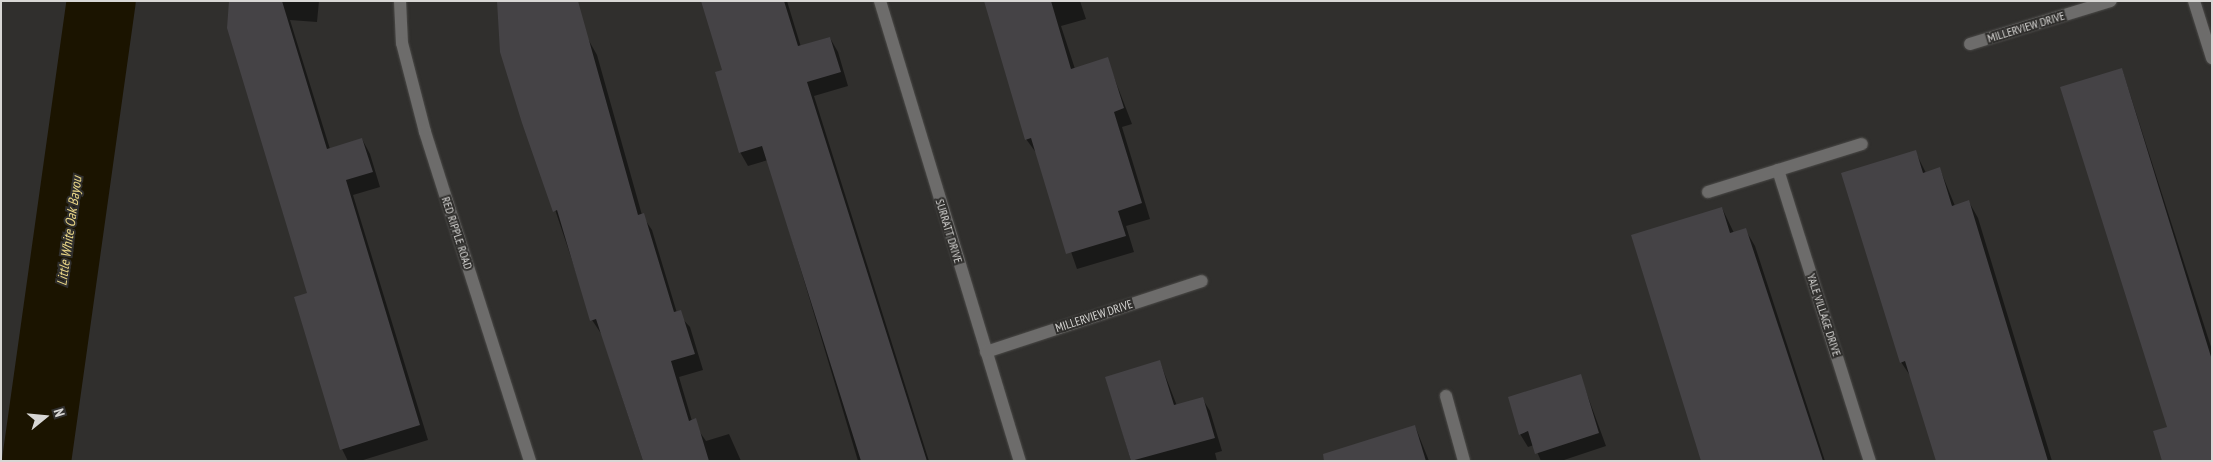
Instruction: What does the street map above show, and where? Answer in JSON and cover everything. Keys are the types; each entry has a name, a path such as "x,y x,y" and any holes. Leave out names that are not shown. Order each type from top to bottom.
{"street":[{"name":"RED RIPPLE ROAD","path":"400,1 402,43 425,132 530,461"},
{"name":"SURRATT DRIVE","path":"880,1 1020,461"},
{"name":"MILLERVIEW DRIVE","path":"1970,44 2111,1"},
{"path":"2194,1 2212,58"},
{"path":"1708,192 1862,144"},
{"name":"YALE VILLAGE DRIVE","path":"1778,170 1870,461"},
{"name":"MILLERVIEW DRIVE","path":"986,352 1202,281"},
{"path":"1446,396 1464,461"}],"building":[{"path":"229,1 282,1 327,149 362,138 373,172 346,180 420,425 340,450 294,297 307,293 227,28"},
{"path":"497,1 578,1 638,215 644,213 674,312 681,310 695,354 671,361 689,421 696,418 709,461 643,461 596,319 590,321 557,210 553,212 522,123 500,52"},
{"path":"701,1 784,1 798,46 830,37 841,72 807,82 927,461 861,461 762,146 739,153 715,72 722,70"},
{"path":"984,1 1051,1 1071,69 1108,57 1124,108 1114,112 1142,203 1118,211 1126,236 1066,254 1031,138 1025,140"},
{"path":"2122,68 2212,360 2212,461 2162,461 2153,431 2167,427 2060,87"},
{"path":"1916,150 1923,173 1940,167 1952,206 1969,200 2048,461 1936,461 1905,361 1900,363 1841,173"},
{"path":"1722,207 1730,233 1746,228 1823,461 1701,461 1631,235"},
{"path":"1160,360 1174,405 1203,397 1215,438 1131,461 1105,377"},
{"path":"1581,374 1599,433 1535,454 1528,431 1519,435 1508,397"},
{"path":"1415,425 1426,461 1324,461 1323,454"}],"waterway":[{"name":"Little White Oak Bayou","path":"36,461 101,1"}]}
